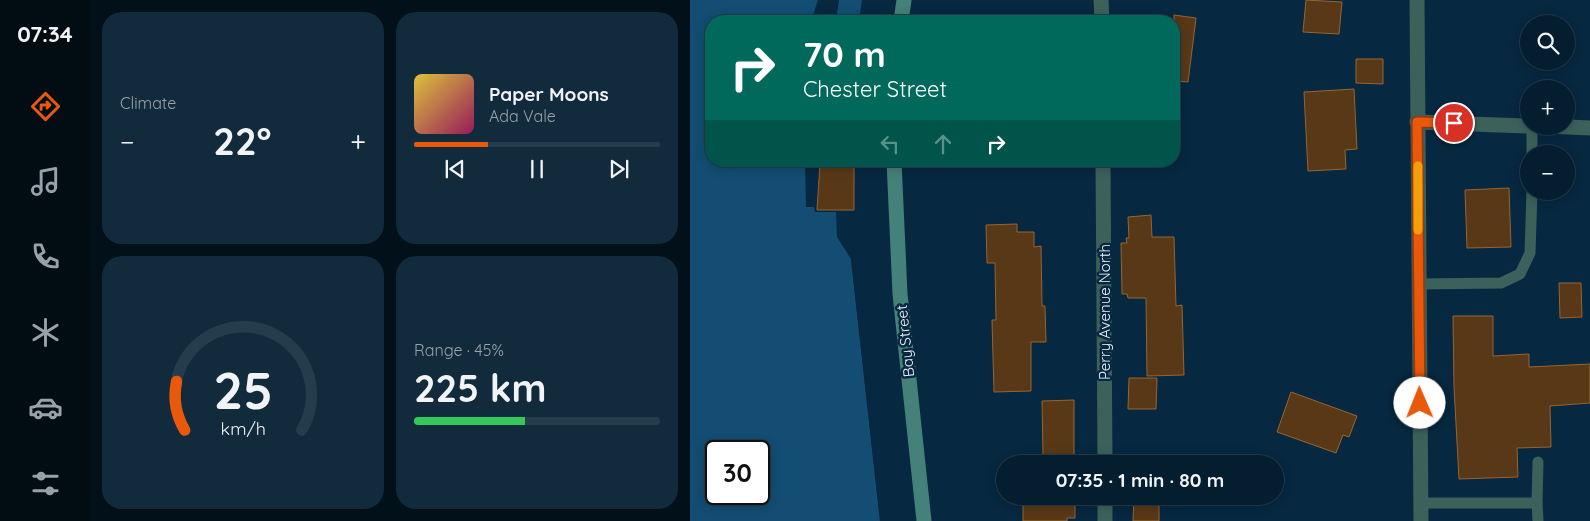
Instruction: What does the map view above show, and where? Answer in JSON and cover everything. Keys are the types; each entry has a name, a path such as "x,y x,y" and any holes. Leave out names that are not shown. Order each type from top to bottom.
{"main road":[{"path":"903,15 904,0"},
{"name":"Bay Street","path":"894,167 900,294 924,521"}],"street":[{"path":"1102,0 1102,15"},
{"path":"1417,0 1421,521"},
{"path":"1417,122 1520,126"},
{"path":"1575,127 1590,128"},
{"name":"Perry Avenue North","path":"1102,167 1105,455"},
{"path":"1105,505 1105,521"}],"lane":[{"path":"1419,284 1501,283 1520,274 1530,254 1532,200"},
{"path":"1538,462 1538,521"},
{"path":"1421,503 1537,503"}],"water":[{"path":"690,0 862,0 860,15 705,15 705,167 844,167 851,259 880,521 690,521"}],"pier":[{"path":"818,0 839,0 837,15 813,15"},
{"path":"805,167 847,167 853,258 883,521 880,521 851,259 837,237 836,212 815,212 814,207 806,207"}],"building":[{"path":"1306,0 1342,2 1339,34 1303,32"},
{"path":"1180,16 1196,18 1188,82 1180,81"},
{"path":"1356,59 1383,59 1383,84 1356,83"},
{"path":"1354,89 1357,149 1345,150 1346,169 1308,171 1304,92"},
{"path":"820,167 854,167 854,210 817,210"},
{"path":"1509,188 1511,247 1467,248 1465,190"},
{"path":"1151,215 1152,237 1174,237 1176,306 1182,305 1184,375 1147,376 1146,298 1128,298 1127,294 1122,294 1121,243 1127,243 1126,238 1129,238 1128,217"},
{"path":"1017,224 1017,232 1034,232 1034,247 1041,246 1042,306 1045,306 1046,342 1031,342 1031,391 994,392 992,320 996,320 995,263 987,263 986,225"},
{"path":"1559,283 1581,283 1582,317 1560,318"},
{"path":"1453,316 1493,316 1493,356 1529,354 1529,367 1590,364 1590,403 1550,406 1551,447 1517,448 1518,477 1459,479 1454,387"},
{"path":"1129,378 1157,378 1156,409 1128,409"},
{"path":"1291,392 1357,416 1349,437 1343,435 1336,453 1277,432"},
{"path":"1074,400 1074,455 1043,455 1042,401"},
{"path":"1023,505 1075,505 1075,518 1067,518 1067,521 1023,521"},
{"path":"1134,505 1159,505 1159,521 1133,521"}],"slow traffic":[{"path":"1418,166 1418,230"}],"route":[{"path":"1420,403 1417,122 1454,123"}]}
